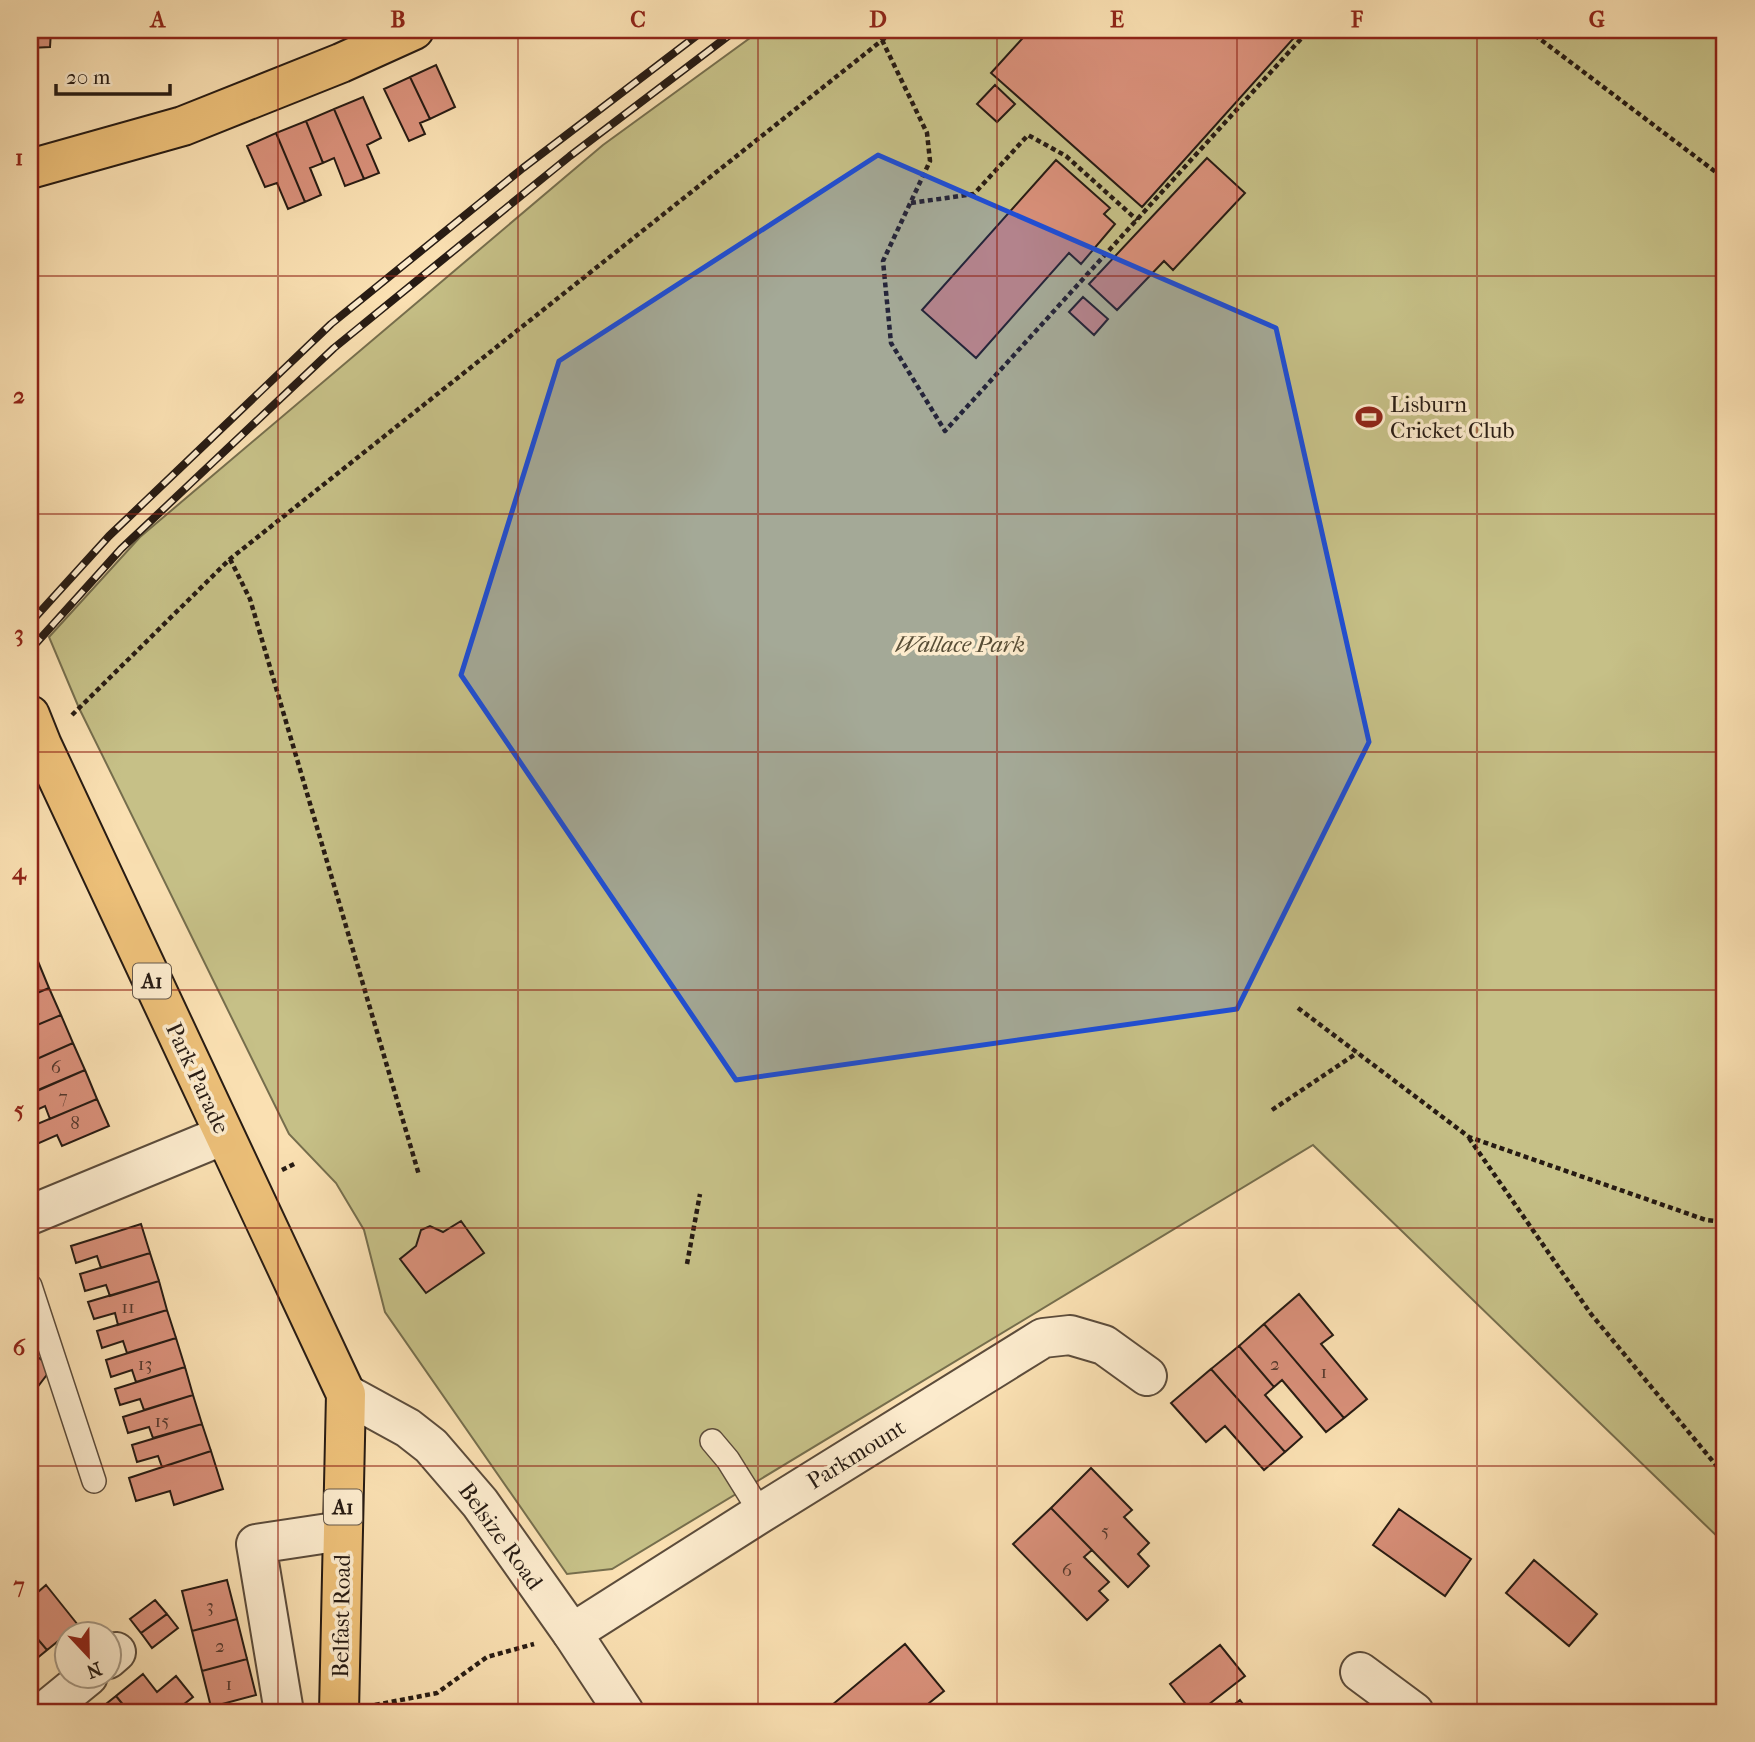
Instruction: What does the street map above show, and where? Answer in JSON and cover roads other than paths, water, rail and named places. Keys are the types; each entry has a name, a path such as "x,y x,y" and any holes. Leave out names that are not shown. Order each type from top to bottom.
{"main road":[{"path":"30,169 183,126 341,63 414,30"},
{"name":"Park Parade","path":"35,728 346,1394"},
{"name":"Belfast Road","path":"340,1712 346,1394"}],"street":[{"path":"30,1215 224,1135"},
{"name":"Parkmount","path":"572,1633 1043,1338 1070,1335 1104,1345 1147,1376"},
{"name":"Belsize Road","path":"346,1394 408,1428 431,1446 480,1503 624,1712"},
{"path":"284,1712 256,1544 342,1531"},
{"path":"1360,1672 1414,1712"},
{"path":"44,1712 70,1690"}],"lane":[{"path":"30,1286 94,1481"},
{"path":"712,1441 728,1460 761,1513"}],"railway":[{"path":"30,623 109,536 331,324 523,168 704,30"},
{"path":"30,650 121,549 334,348 570,156 736,30"}],"place":[{"name":"Lisburn Cricket Club","path":"1369,417"}],"park label":[{"name":"Wallace Park","path":"960,644"}]}
